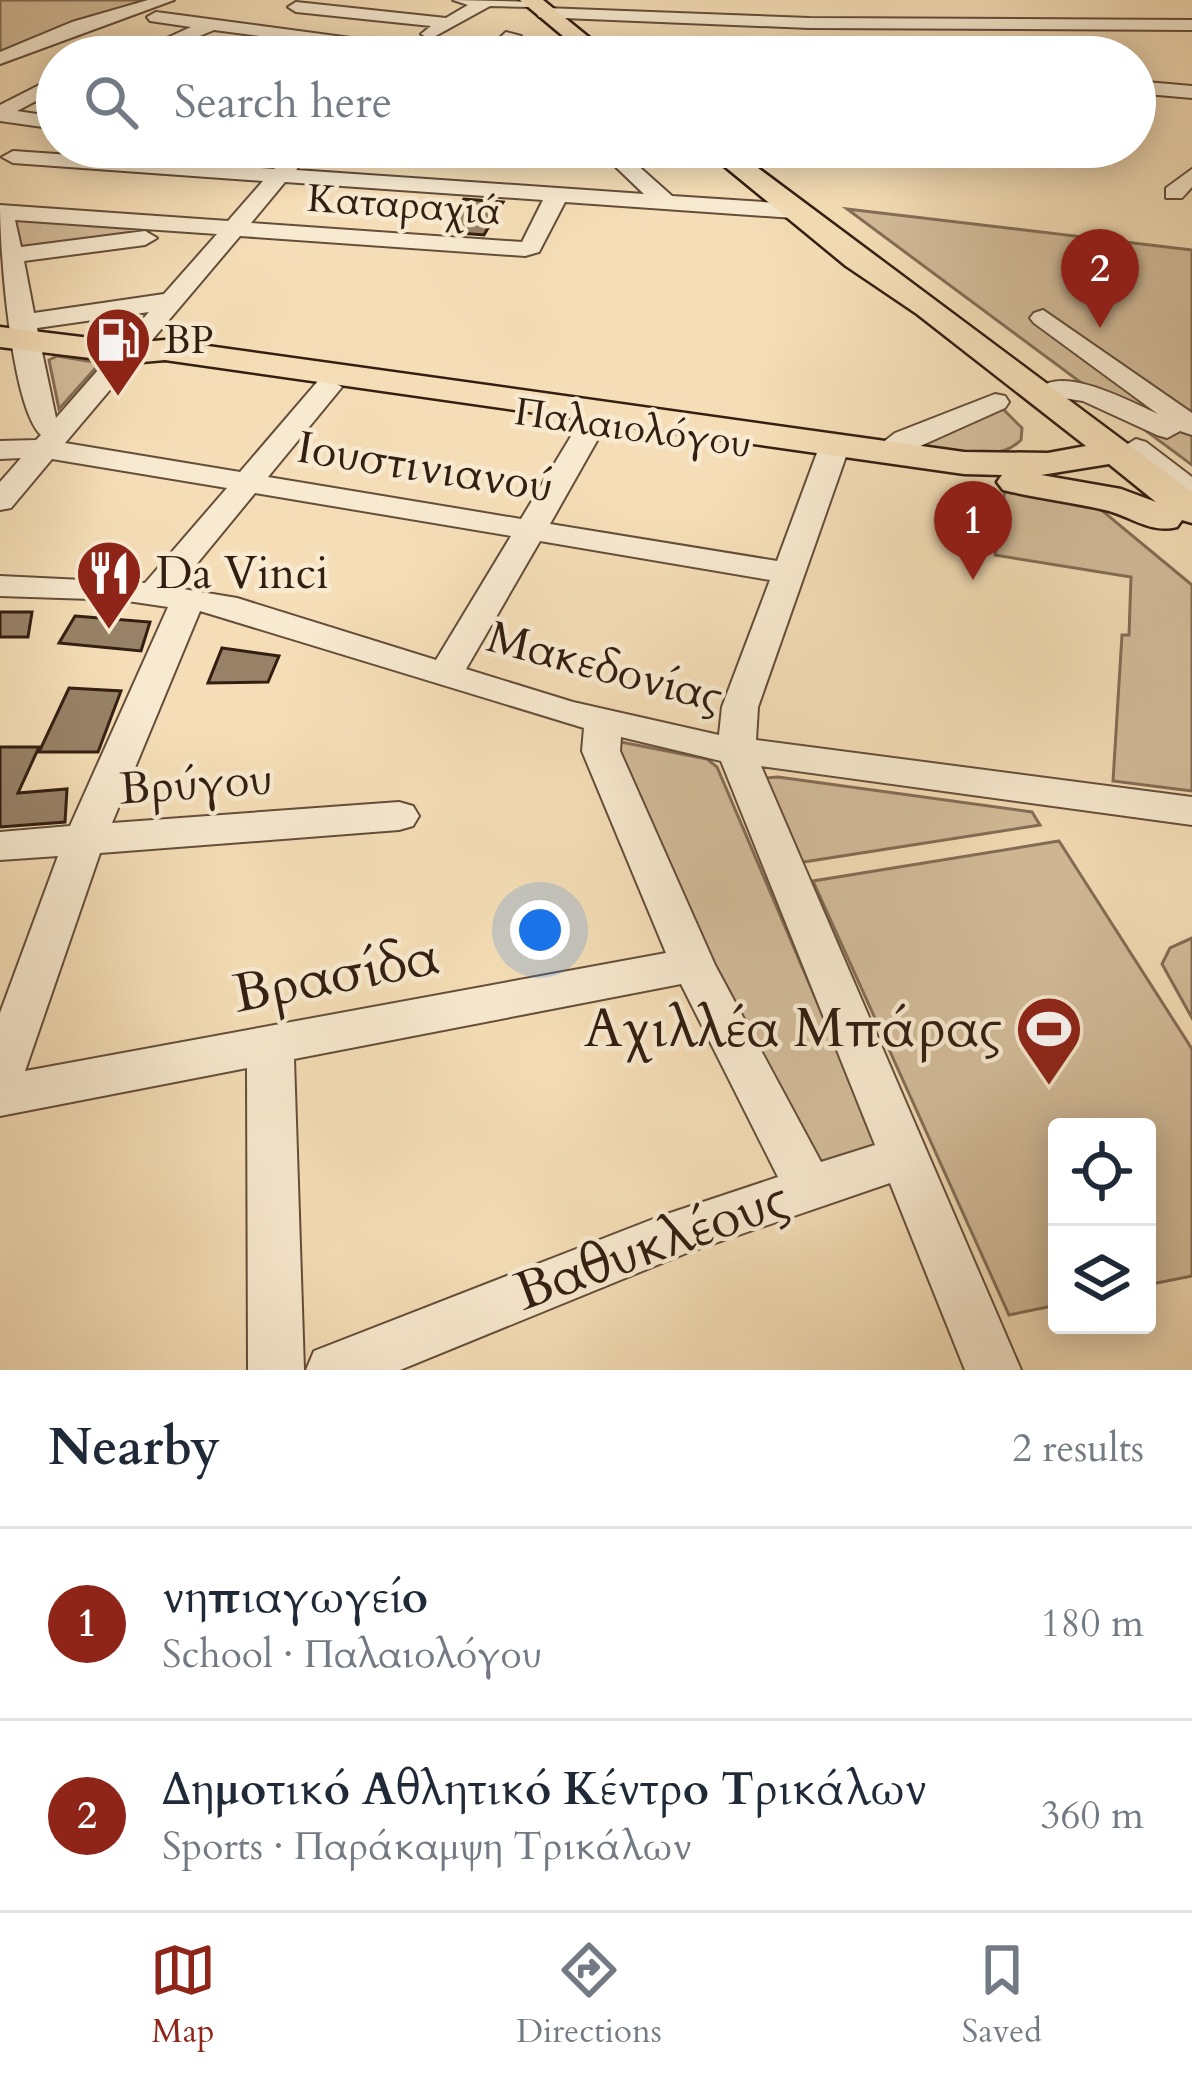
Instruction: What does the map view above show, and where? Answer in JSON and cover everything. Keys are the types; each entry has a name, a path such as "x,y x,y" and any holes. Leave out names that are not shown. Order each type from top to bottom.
{"main road":[{"path":"536,5 575,36"},
{"path":"740,168 1119,457 1182,524"},
{"path":"856,260 906,310 1024,400 1119,457"},
{"name":"Παλαιολόγου","path":"14,333 131,353 154,363 593,423 889,450 994,472"},
{"name":"Παλαιολόγου","path":"131,353 165,350 1062,483 1119,457"},
{"path":"994,472 1031,439 1036,427 1024,400"},
{"path":"994,472 1121,501 1182,524"}],"street":[{"path":"461,0 776,22 1192,25"},
{"path":"776,22 813,0"},
{"path":"426,36 484,3"},
{"path":"257,36 302,4 447,23"},
{"path":"55,36 78,26 161,8 213,24 294,36"},
{"path":"1071,8 1083,17 1158,26"},
{"path":"184,36 213,24"},
{"path":"6,57 36,44"},
{"path":"6,57 36,59"},
{"path":"1156,89 1192,92"},
{"path":"0,114 36,94"},
{"path":"0,114 36,123"},
{"path":"7,161 36,142"},
{"path":"135,168 794,211"},
{"path":"0,500 287,168"},
{"path":"628,168 666,202"},
{"path":"1174,193 1192,175"},
{"name":"Καταραχιά","path":"1,212 525,250 531,248 556,195"},
{"path":"1,212 14,333 53,441"},
{"path":"4,257 166,236 185,225"},
{"path":"14,333 177,300"},
{"path":"1043,318 1177,424"},
{"path":"0,1076 171,596 247,482 328,387"},
{"path":"889,450 903,438 1024,400 1090,394 1177,424"},
{"path":"446,673 593,423"},
{"path":"1177,424 1143,439 1119,457 1192,492"},
{"name":"Ιουστινιανού","path":"0,450 53,441 247,482 789,573"},
{"path":"834,448 740,707 736,752 993,1370"},
{"name":"Μακεδονίας","path":"0,586 171,596 249,611 603,722 736,752 1192,811"},
{"path":"603,722 601,751 693,965 809,1188"},
{"name":"Βρύγου","path":"0,846 399,816"},
{"name":"Βρασίδα","path":"0,1096 693,965"},
{"path":"270,1047 276,1370"},
{"name":"Βαθυκλέους","path":"334,1370 679,1232 906,1156"}],"shaded area":[{"path":"0,0 152,0 51,36 36,36 36,41 0,54"},
{"path":"847,209 1192,250 1192,465"},
{"path":"13,219 156,229 19,250"},
{"path":"57,356 100,363 59,409 49,360"},
{"path":"1000,406 1022,428 1021,440 1011,448 972,454 917,448"},
{"path":"1005,489 1088,499 1192,585 1192,791 1113,781 1122,635 1129,635 1131,577 995,555"},
{"path":"616,741 707,759 717,767 878,1145 812,1166 711,970"},
{"path":"764,778 1032,812 1040,825 797,863"},
{"name":"Αχιλλέα Μπάρας","path":"1059,841 1192,1049 1192,1276 1156,1283 1156,1118 1048,1118 1048,1307 1009,1315 813,881"},
{"path":"1192,938 1192,1018 1162,964 1170,948"}],"building":[{"path":"464,199 503,202 484,235 446,232"},
{"path":"0,612 32,612 28,637 0,637"},
{"path":"75,616 150,622 141,651 59,643"},
{"path":"222,648 279,656 268,682 208,683"},
{"path":"69,688 121,691 98,752 39,752"},
{"path":"0,747 39,747 18,793 67,789 65,822 0,827"}],"place":[{"name":"Δημοτικό Αθλητικό Κέντρο Τρικάλων","path":"1100,328"},
{"name":"BP","path":"118,399"},
{"name":"νηπιαγωγείο","path":"973,580"},
{"name":"Da Vinci","path":"109,632"},
{"name":"Αχιλλέα Μπάρας","path":"1049,1088"}]}
